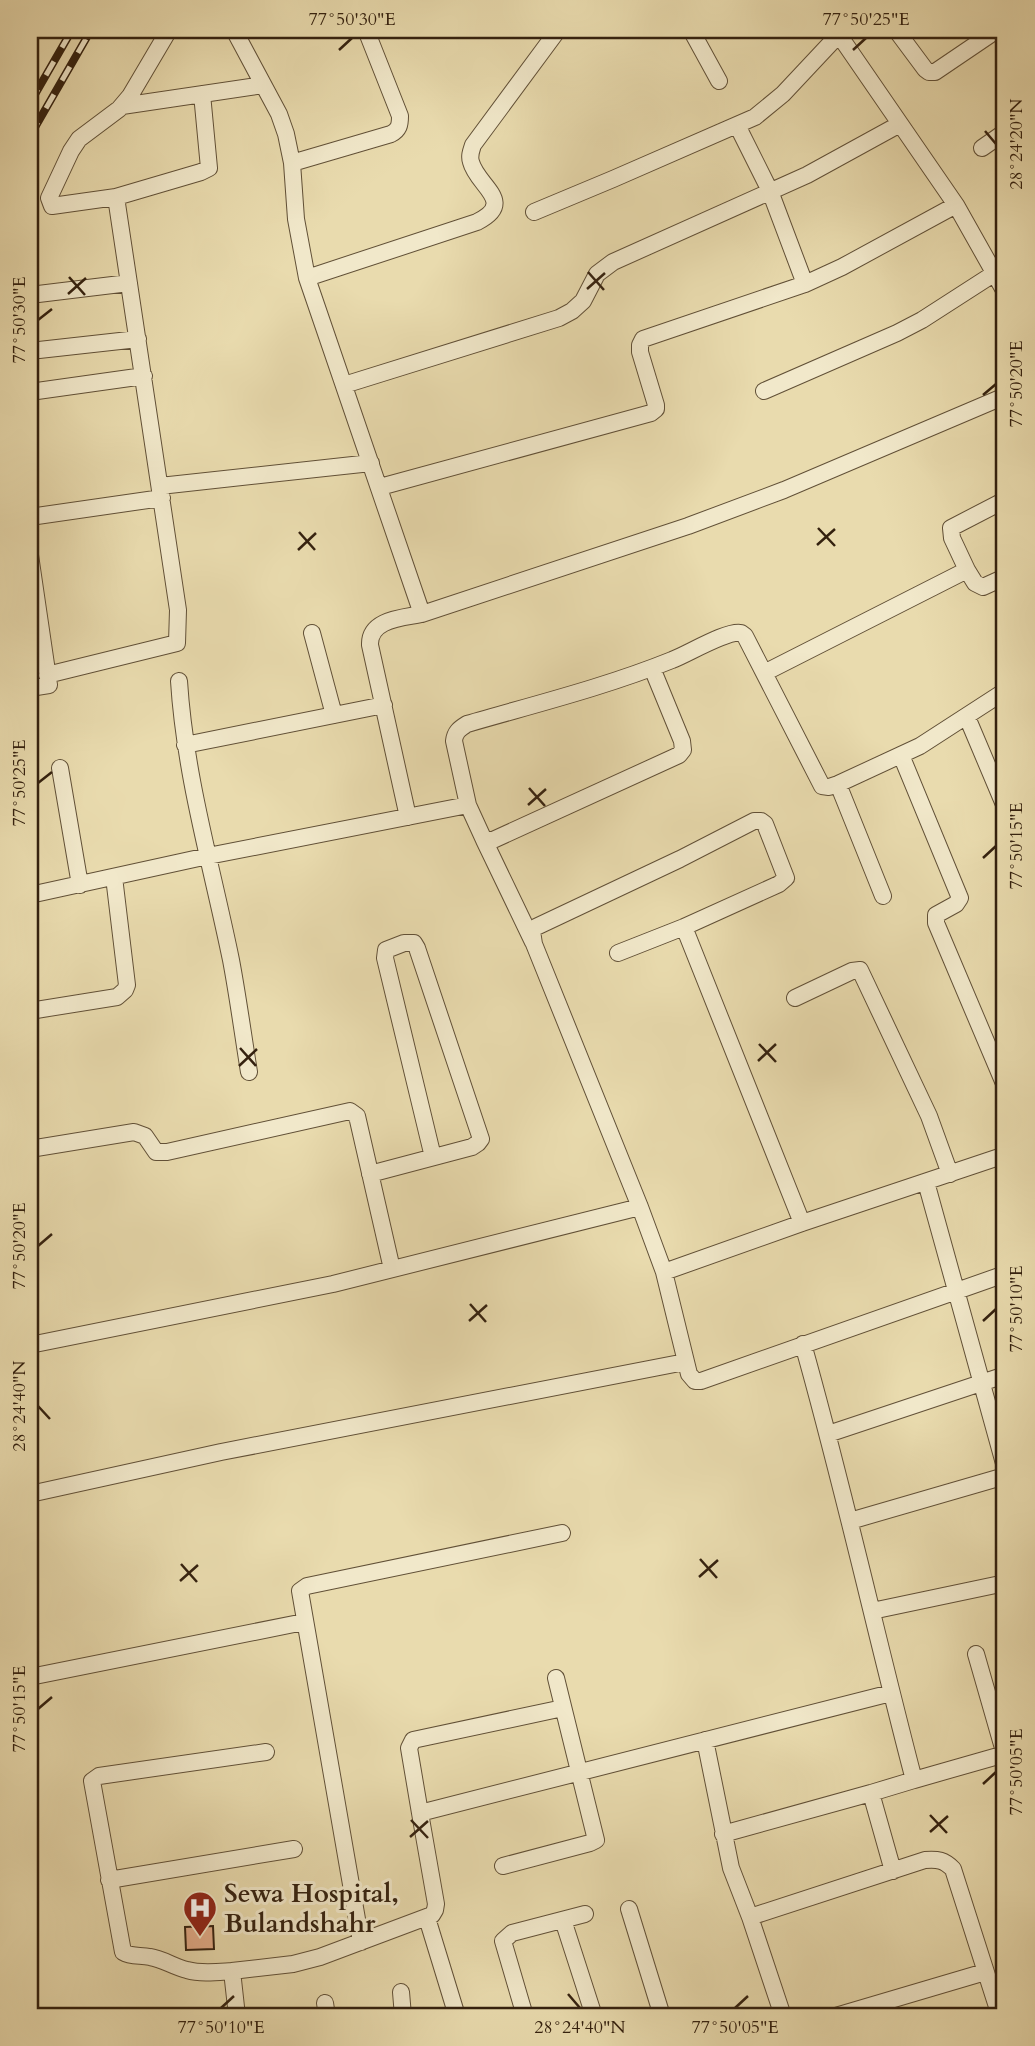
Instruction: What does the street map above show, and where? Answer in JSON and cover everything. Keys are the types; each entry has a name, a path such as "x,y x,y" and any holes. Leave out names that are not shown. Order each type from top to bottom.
{"street":[{"path":"169,30 122,106 79,139 49,202 52,206 116,197 201,173 209,168 202,94"},
{"path":"234,30 279,114 286,134 292,163 296,219 307,278 422,614"},
{"path":"292,163 391,134 400,127 400,116 366,30"},
{"path":"307,278 487,217 493,211 495,203 471,163 473,145 558,30"},
{"path":"691,30 719,80"},
{"path":"896,30 925,69 935,72 997,30"},
{"path":"534,212 754,117 769,107 841,32 956,205 1005,292"},
{"path":"122,106 263,85"},
{"path":"344,386 559,318 583,302 597,274 613,262 844,156 900,124"},
{"path":"737,125 770,191 805,284"},
{"path":"982,148 1005,132"},
{"path":"47,675 177,643 178,610 116,197"},
{"path":"380,487 651,413 656,409 656,405 640,352 643,339 805,284 956,205"},
{"path":"764,391 897,333 995,273"},
{"path":"30,295 129,283"},
{"path":"30,351 138,339"},
{"path":"30,392 144,376"},
{"path":"408,817 370,645 374,629 384,623 422,614 712,517 783,490 1005,396"},
{"path":"30,517 161,492 371,463"},
{"path":"1005,500 951,528 952,538 975,583 983,587 1005,577"},
{"path":"30,555 49,685 30,688"},
{"path":"764,673 967,570"},
{"path":"1005,691 920,746 838,784 822,786 745,636 736,632 627,678 467,724 455,734 454,741 468,805 534,944 640,1207 664,1272 691,1378 701,1381 1005,1275"},
{"path":"312,633 334,715"},
{"path":"484,840 493,840 679,755 683,750 682,741 652,668"},
{"path":"179,681 185,745 232,963 249,1072"},
{"path":"185,745 384,705"},
{"path":"967,717 1005,807"},
{"path":"901,755 960,898 956,904 936,915 936,923 1005,1087"},
{"path":"60,768 80,885"},
{"path":"838,784 883,896"},
{"path":"30,895 208,856 468,805"},
{"path":"534,944 532,931 536,927 754,821 765,824 785,872 784,881 684,927 618,953"},
{"path":"30,1011 117,997 125,990 127,985 114,877"},
{"path":"684,927 802,1223"},
{"path":"370,1174 472,1147 481,1139 417,948 414,943 409,942 386,950 385,958 433,1157"},
{"path":"795,998 852,971 860,970 929,1116 950,1174"},
{"path":"30,1149 134,1132 145,1136 156,1152 167,1152 350,1111 357,1116 392,1269"},
{"path":"664,1272 1005,1155"},
{"path":"926,1182 1005,1467"},
{"path":"30,1345 288,1294 640,1207"},
{"path":"803,1344 914,1780"},
{"path":"30,1494 221,1452 685,1362"},
{"path":"828,1434 1005,1375"},
{"path":"850,1521 1005,1476"},
{"path":"361,1942 300,1591 307,1586 562,1532"},
{"path":"872,1611 1005,1583"},
{"path":"30,1677 304,1622"},
{"path":"723,1833 1005,1754 976,1654"},
{"path":"503,1866 594,1842 596,1835 556,1678"},
{"path":"420,1812 891,1693"},
{"path":"265,1752 94,1778 121,1947 127,1955 150,1957 200,1973 293,1964 320,1957 427,1918 435,1910 436,1904 409,1748 413,1740 563,1707"},
{"path":"705,1740 731,1868 783,2016"},
{"path":"871,1793 893,1871"},
{"path":"109,1880 294,1849"},
{"path":"750,1917 925,1860 938,1859 953,1869 1000,2016"},
{"path":"629,1909 662,2016"},
{"path":"525,2016 503,1941 512,1933 585,1914"},
{"path":"427,1918 457,2016"},
{"path":"563,1920 594,2016"},
{"path":"232,1971 237,2016"},
{"path":"836,2016 985,1972"},
{"path":"401,1992 403,2016"}],"building":[{"path":"213,1926 214,1949 186,1950 185,1927"}],"railway":[{"path":"30,103 72,30"},
{"path":"30,136 91,30"}],"place":[{"name":"Sewa Hospital, Bulandshahr","path":"200,1938"}]}
